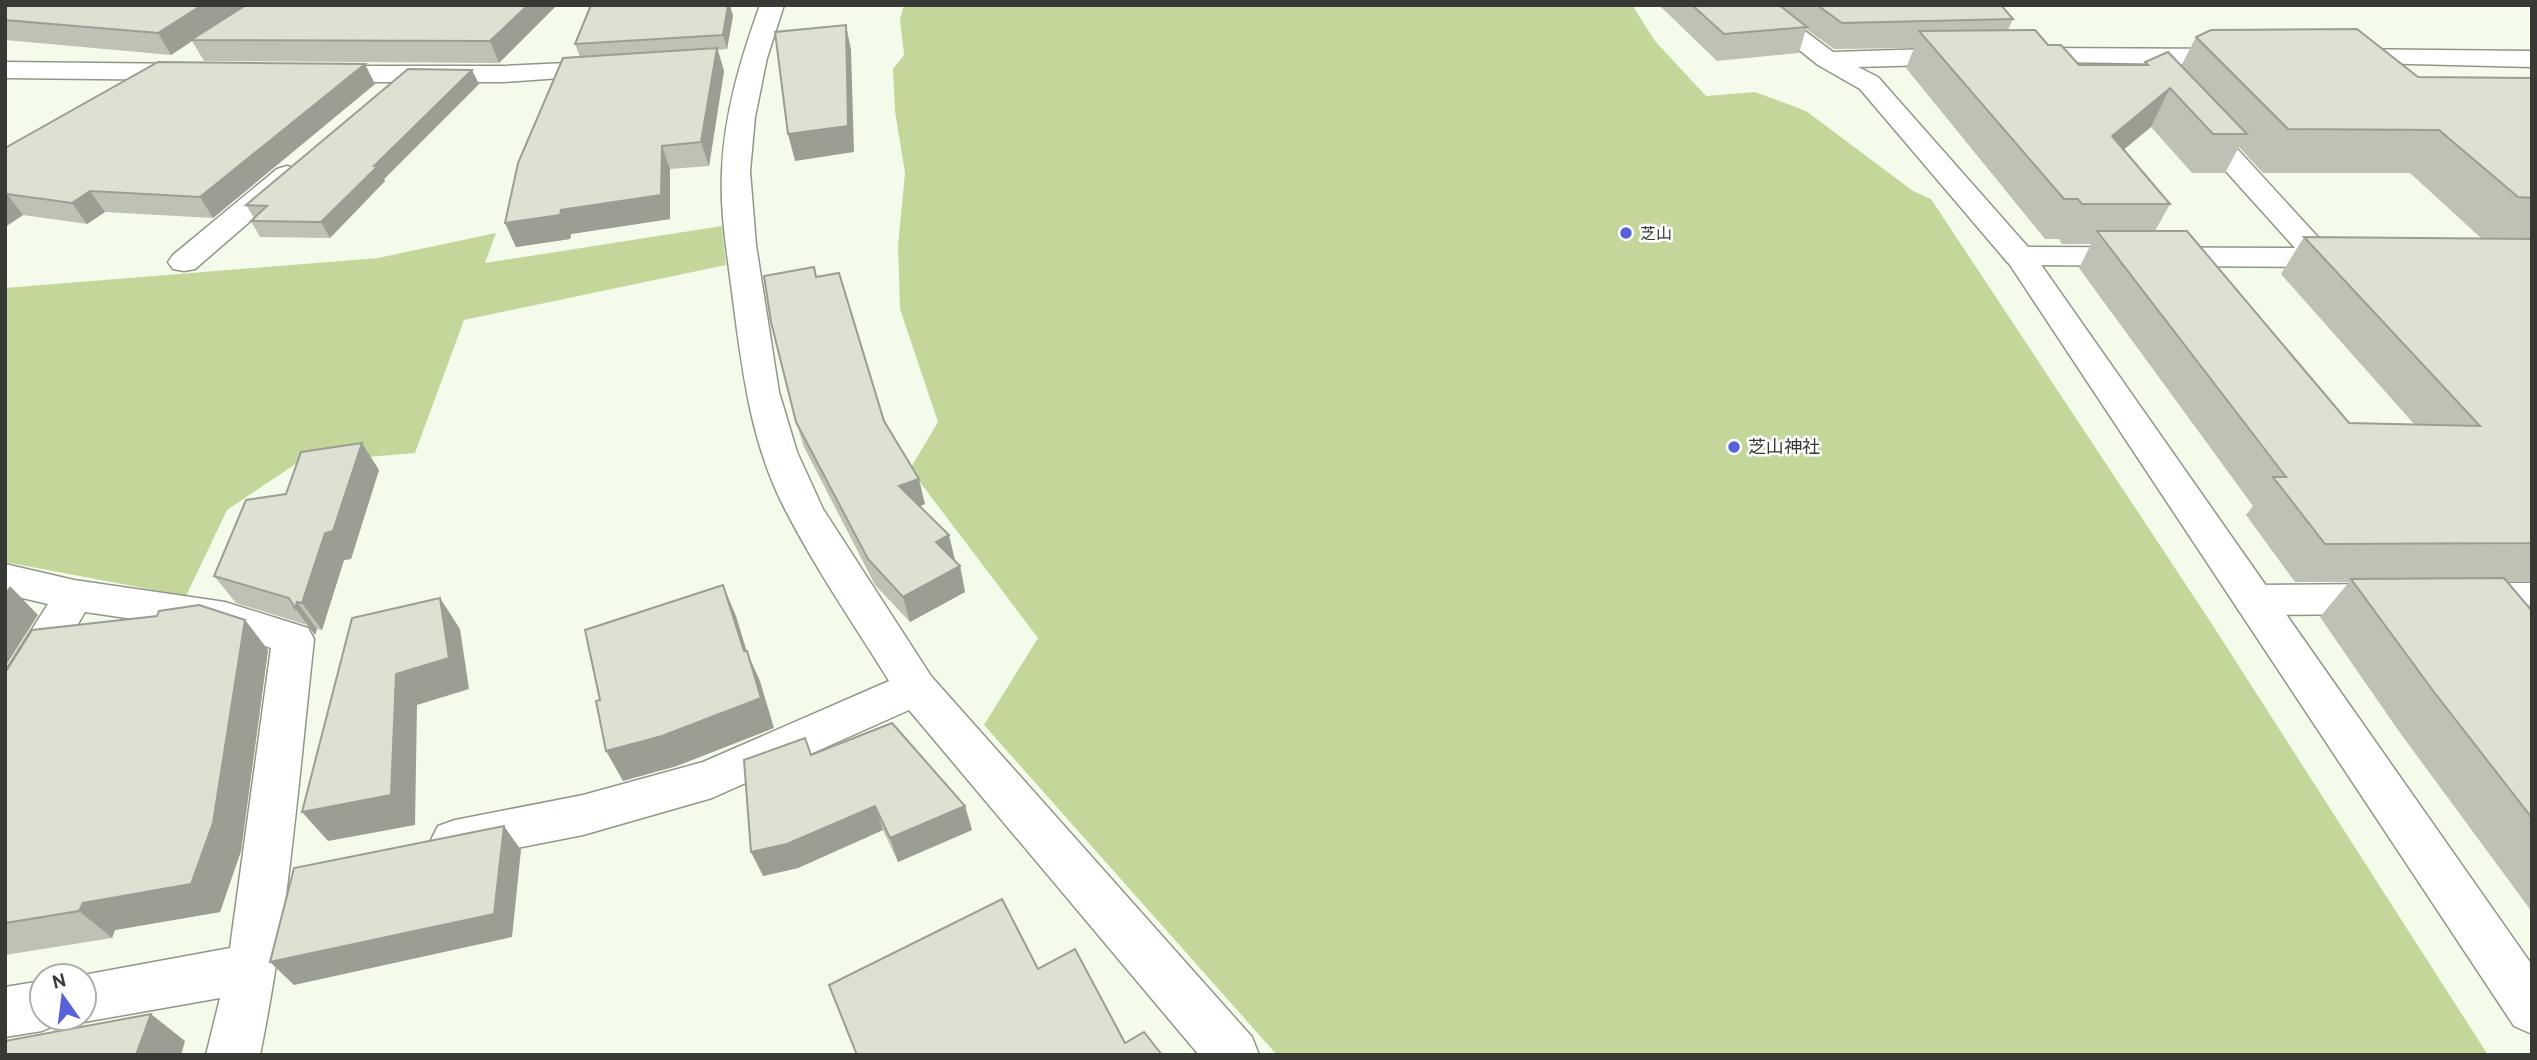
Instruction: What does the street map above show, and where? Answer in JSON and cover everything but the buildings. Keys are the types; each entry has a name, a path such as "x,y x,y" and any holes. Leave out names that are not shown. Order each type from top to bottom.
{"street":[{"path":"772,5 741,59 742,117 736,171 741,245 762,392 779,452 805,512 916,688 1233,1055"},
{"path":"1755,5 1827,60 1869,83 2019,256 2532,1009"},
{"path":"165,72 200,50"},
{"path":"1827,60 1994,56 2268,57"},
{"path":"2310,57 2532,58"},
{"path":"2139,58 2321,258"},
{"path":"299,74 504,74 637,67"},
{"path":"5,70 218,73"},
{"path":"374,102 405,75"},
{"path":"184,262 310,155"},
{"path":"2019,256 2374,257"},
{"path":"5,579 74,595 225,617 293,639 285,874 252,968 233,1055"},
{"path":"5,710 74,595"},
{"path":"2253,600 2532,598"},
{"path":"411,849 583,815 712,779 916,688"},
{"path":"98,996 252,968"},
{"path":"5,1012 28,1008"}],"green space":[{"path":"904,5 1632,5 1655,41 1706,96 1755,92 1806,111 1913,191 1931,199 2208,618 2488,1055 1277,1055 984,725 1038,638 910,469 938,422 900,309 898,246 905,173 895,111 893,69 904,55 900,19"},
{"path":"722,226 726,265 464,320 415,453 297,463 227,510 186,596 5,562 5,288 378,258 496,233 485,263"}],"place":[{"name":"芝山","path":"1626,233"},
{"name":"芝山神社","path":"1734,447"}]}
